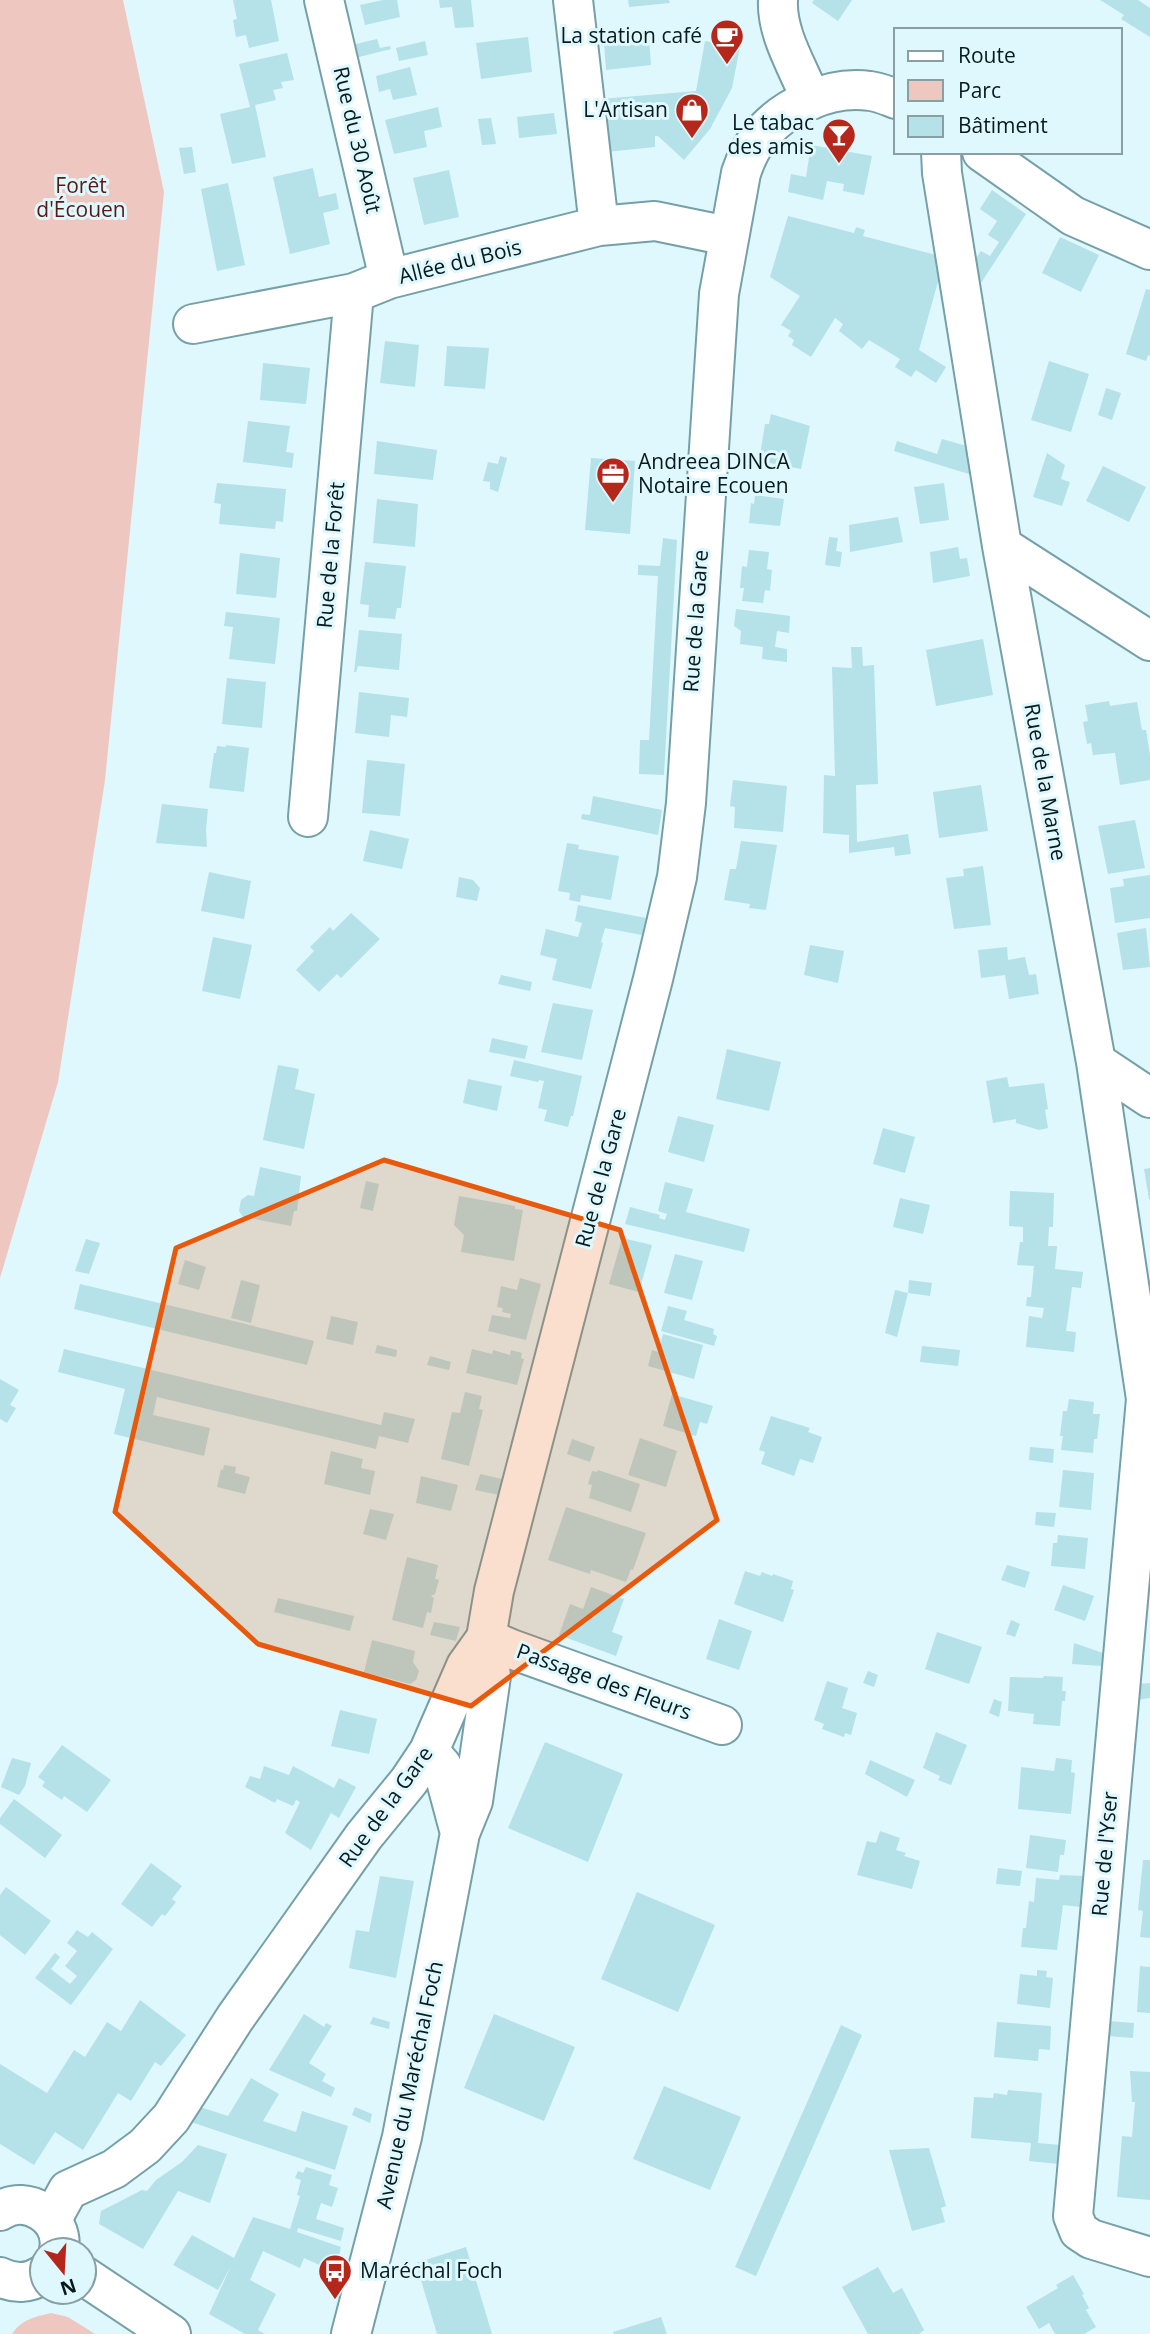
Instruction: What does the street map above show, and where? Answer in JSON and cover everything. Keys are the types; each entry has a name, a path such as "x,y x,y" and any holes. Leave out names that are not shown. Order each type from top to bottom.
{"street":[{"name":"Rue du 30 Août","path":"324,0 389,279"},
{"path":"573,0 599,226"},
{"path":"778,0 777,13 811,100"},
{"name":"Rue de la Gare","path":"55,2235 68,2190 114,2169 145,2146 171,2118 235,2018 364,1836 409,1781 429,1751 466,1667 486,1638 498,1578 677,877 685,803 719,294 741,173 758,138 773,122 811,100 840,91 854,90 872,91 894,98"},
{"name":"Rue de la Marne","path":"941,154 948,216 1002,546 1096,1062 1148,1405"},
{"path":"985,154 1073,216 1150,250"},
{"name":"Allée du Bois","path":"193,324 354,293 389,279 599,226 655,221 728,236"},
{"name":"Rue de la Forêt","path":"308,817 354,293"},
{"path":"1002,546 1150,641"},
{"path":"1096,1062 1150,1098"},
{"name":"Rue de l'Yser","path":"1148,1405 1073,2216 1079,2231 1091,2239 1150,2257"},
{"path":"460,1833 473,1801 491,1676 486,1638"},
{"name":"Passage des Fleurs","path":"486,1638 722,1725"},
{"path":"429,1751 442,1766 460,1833"},
{"name":"Avenue du Maréchal Foch","path":"351,2334 402,2137 460,1833"},
{"path":"0,2211 20,2205 41,2210 55,2235"},
{"path":"0,2277 21,2283 28,2282"},
{"path":"98,2285 171,2334"}],"highlighted area":[{"path":"384,1160 620,1230 717,1520 471,1706 258,1644 115,1512 176,1248"}],"green space":[{"name":"Forêt d'Écouen","path":"0,0 123,0 164,192 105,780 58,1082 0,1278"},
{"path":"51,2313 68,2317 95,2334 12,2334 34,2317"}],"building":[{"path":"233,0 271,0 279,41 249,48 246,35 236,37 233,20 237,19"},
{"path":"397,0 400,17 365,25 360,5"},
{"path":"439,0 471,0 474,27 455,28 452,7 440,8"},
{"path":"628,0 669,0 670,3 629,7"},
{"path":"814,0 852,0 838,21 812,3"},
{"path":"1100,0 1138,0 1150,8 1150,37 1121,19 1124,15"},
{"path":"528,37 532,72 481,79 476,43"},
{"path":"649,38 651,65 606,70 604,42"},
{"path":"377,39 380,48 390,46 391,49 355,58 352,45"},
{"path":"425,41 428,55 399,61 396,48"},
{"path":"705,41 740,47 732,88 710,129 684,160 658,136 655,136 655,147 606,152 601,99 696,91"},
{"path":"287,53 294,80 281,82 283,88 273,90 276,100 255,105 266,157 232,164 220,114 250,107 239,64"},
{"path":"410,67 417,95 393,100 390,89 379,92 376,76"},
{"path":"438,107 442,127 424,131 427,147 394,154 385,120"},
{"path":"554,113 557,134 519,138 517,117"},
{"path":"491,118 496,144 482,145 478,119"},
{"name":"Le tabac des amis","path":"811,145 872,156 864,195 843,191 844,184 827,181 823,200 788,192 791,174 806,177"},
{"path":"192,147 196,172 184,174 179,148"},
{"path":"313,168 319,197 336,193 339,209 323,213 330,244 290,254 273,177"},
{"path":"449,170 459,217 424,225 413,178"},
{"path":"228,183 245,265 217,271 201,189"},
{"path":"992,190 1026,214 979,286 974,261 981,251 990,256 999,242 988,235 997,221 980,209"},
{"path":"788,216 854,233 856,227 865,230 863,236 936,255 939,278 919,350 946,367 936,383 916,370 911,377 895,367 900,359 869,340 862,349 839,331 843,324 835,318 811,357 792,345 794,340 788,336 791,331 781,325 800,296 770,277"},
{"path":"1060,237 1099,255 1081,292 1042,273"},
{"path":"1146,289 1150,290 1150,356 1148,355 1146,361 1126,354"},
{"path":"385,341 419,345 415,387 380,383"},
{"path":"447,346 489,348 485,389 444,386"},
{"path":"1049,361 1089,374 1071,432 1031,420"},
{"path":"263,363 310,368 306,404 260,400"},
{"path":"1106,388 1121,393 1112,420 1098,415"},
{"path":"771,414 810,426 801,469 759,461 765,424 769,424"},
{"path":"248,421 290,426 286,452 294,453 292,468 243,462"},
{"path":"942,439 967,446 972,475 894,451 897,441 937,454"},
{"path":"377,441 437,450 433,480 374,474"},
{"path":"1047,453 1065,465 1061,479 1070,482 1062,506 1033,497"},
{"path":"500,456 507,458 498,492 490,489 490,482 483,481 488,462 498,464"},
{"path":"591,458 635,461 630,534 585,530"},
{"path":"1103,466 1146,487 1129,522 1086,501"},
{"path":"217,483 286,489 283,522 276,521 275,529 219,524 221,504 214,503"},
{"path":"944,483 949,520 920,524 914,487"},
{"path":"755,495 784,499 780,526 749,523 751,503 754,504"},
{"path":"377,499 418,504 415,547 373,543"},
{"path":"898,517 903,542 850,552 849,525"},
{"path":"829,537 838,538 836,551 842,552 840,567 825,565"},
{"path":"663,538 677,540 664,775 639,774 640,740 649,740 658,576 638,575 638,565 660,566"},
{"path":"958,547 960,559 967,558 970,576 933,583 930,552"},
{"path":"749,550 769,552 767,569 772,570 770,591 765,590 763,603 742,601 742,566 747,567"},
{"path":"240,553 280,558 276,598 236,594"},
{"path":"365,562 406,566 401,608 397,608 395,619 368,617 369,605 360,604"},
{"path":"736,609 790,616 789,633 777,631 775,647 787,649 787,662 762,659 763,647 740,644 741,631 734,626"},
{"path":"226,612 280,618 275,664 229,659 233,627 224,626"},
{"path":"359,630 402,634 399,670 358,666 354,672"},
{"path":"983,639 993,695 936,706 926,650"},
{"path":"851,647 862,647 863,666 874,665 878,784 856,785 857,842 908,834 911,854 895,856 894,847 849,853 849,835 823,833 824,775 835,776 832,667 852,668"},
{"path":"227,678 266,682 262,728 222,724"},
{"path":"359,692 409,698 407,717 391,715 389,737 355,733"},
{"path":"1109,701 1110,706 1137,702 1142,730 1146,730 1150,780 1120,785 1115,753 1093,755 1091,743 1087,744 1083,722 1088,721 1085,705"},
{"path":"217,746 249,748 244,792 209,788 214,753"},
{"path":"367,760 405,764 400,816 362,813"},
{"path":"733,780 787,786 783,832 734,828 735,807 730,806"},
{"path":"981,785 988,831 939,838 933,792"},
{"path":"593,796 662,810 658,835 581,819 582,814 590,815"},
{"path":"162,804 208,809 207,847 156,843"},
{"path":"1135,820 1145,868 1108,874 1098,826"},
{"path":"370,830 409,839 402,869 363,861"},
{"path":"741,841 777,845 766,910 749,908 750,904 724,900 730,869 736,869"},
{"path":"567,843 579,845 578,849 619,856 611,900 581,895 580,902 569,900 570,893 558,891"},
{"path":"983,866 991,925 954,929 946,878 964,876 963,869"},
{"path":"209,872 251,881 244,919 201,911"},
{"path":"1150,875 1150,918 1115,923 1110,888 1124,886 1123,879"},
{"path":"459,877 473,880 480,888 477,901 456,897"},
{"path":"578,905 646,918 642,935 605,928 591,989 552,980 557,959 540,955 546,929 578,937 582,923 575,921"},
{"path":"351,913 380,939 341,978 337,974 319,992 296,970 314,951 310,947 330,927 333,931"},
{"path":"1146,928 1150,967 1123,970 1117,933"},
{"path":"213,937 252,945 240,999 202,991"},
{"path":"810,945 844,951 838,983 804,975"},
{"path":"1007,947 1008,960 1025,957 1029,975 1036,974 1039,994 1009,999 1005,975 981,978 978,950"},
{"path":"501,975 532,982 530,991 498,984"},
{"path":"553,1003 593,1010 582,1060 541,1052"},
{"path":"492,1038 528,1046 525,1059 489,1052"},
{"path":"727,1049 781,1062 769,1111 716,1099"},
{"path":"514,1060 582,1076 568,1127 544,1121 547,1110 538,1108 544,1081 510,1076"},
{"path":"278,1065 299,1069 295,1089 315,1094 304,1149 263,1140"},
{"path":"1007,1077 1009,1087 1044,1083 1048,1128 1039,1130 1016,1123 1016,1119 993,1123 986,1081"},
{"path":"468,1079 502,1086 497,1111 463,1103"},
{"path":"678,1116 714,1125 704,1162 668,1152"},
{"path":"883,1128 915,1137 905,1173 873,1164"},
{"path":"260,1167 301,1176 297,1211 294,1211 291,1226 243,1217 239,1211 241,1200 248,1195 254,1196"},
{"path":"1150,1168 1150,1199 1149,1199 1144,1169"},
{"path":"366,1181 379,1184 373,1211 360,1208"},
{"path":"665,1182 693,1189 686,1212 750,1229 744,1252 625,1224 630,1207 660,1215 659,1218 665,1220 667,1214 658,1211"},
{"path":"1010,1191 1054,1193 1053,1227 1049,1227 1048,1246 1057,1246 1055,1269 1083,1272 1081,1288 1072,1287 1066,1331 1076,1332 1074,1352 1026,1347 1029,1316 1042,1318 1044,1308 1026,1306 1027,1297 1031,1297 1034,1266 1017,1265 1020,1242 1023,1242 1023,1227 1009,1226"},
{"path":"459,1196 515,1206 515,1209 523,1210 514,1261 461,1252 464,1235 454,1225"},
{"path":"900,1198 930,1205 923,1234 893,1227"},
{"path":"622,1238 652,1245 639,1292 609,1284"},
{"path":"86,1239 100,1243 89,1274 75,1271"},
{"path":"675,1254 703,1261 692,1300 664,1293"},
{"path":"185,1260 206,1267 199,1290 178,1284"},
{"path":"520,1278 541,1284 526,1340 488,1331 492,1315 510,1318 511,1314 502,1312 503,1308 497,1307 501,1286 517,1290"},
{"path":"241,1280 260,1285 251,1323 231,1318"},
{"path":"909,1280 932,1283 930,1296 908,1293"},
{"path":"80,1284 314,1341 307,1365 74,1309"},
{"path":"895,1290 908,1293 897,1337 885,1333"},
{"path":"668,1306 687,1311 684,1320 714,1329 713,1334 717,1336 714,1346 661,1331"},
{"path":"331,1316 358,1322 353,1345 326,1339"},
{"path":"663,1334 703,1345 694,1379 648,1366 652,1350 658,1352"},
{"path":"377,1345 397,1350 396,1357 375,1353"},
{"path":"922,1346 960,1350 958,1366 920,1362"},
{"path":"64,1349 381,1425 384,1412 415,1419 408,1443 379,1436 376,1449 157,1397 153,1415 210,1428 204,1456 114,1434 125,1389 58,1372"},
{"path":"472,1349 492,1354 493,1350 510,1355 511,1350 522,1353 521,1358 524,1359 517,1385 466,1373"},
{"path":"430,1356 451,1362 449,1370 427,1365"},
{"path":"0,1379 19,1390 10,1405 16,1408 7,1423 0,1419"},
{"path":"465,1392 482,1396 479,1409 483,1410 469,1466 441,1459 452,1412 460,1413"},
{"path":"672,1394 713,1406 707,1424 700,1422 696,1436 663,1426"},
{"path":"1069,1399 1094,1402 1093,1414 1100,1414 1093,1453 1061,1450 1063,1411 1067,1411"},
{"path":"771,1416 810,1428 808,1432 822,1437 813,1463 800,1459 794,1476 761,1464 765,1452 759,1450"},
{"path":"640,1438 677,1451 666,1487 628,1475"},
{"path":"572,1439 595,1447 590,1462 567,1454"},
{"path":"1030,1447 1054,1449 1053,1463 1029,1460"},
{"path":"331,1451 363,1459 361,1468 375,1471 370,1495 324,1484"},
{"path":"224,1465 236,1467 235,1473 250,1477 245,1494 217,1487"},
{"path":"598,1470 640,1484 631,1512 589,1498 592,1485 588,1484 592,1471"},
{"path":"1063,1470 1094,1473 1091,1510 1059,1507"},
{"path":"480,1474 502,1479 499,1495 475,1490"},
{"path":"421,1476 458,1485 451,1511 416,1503"},
{"path":"566,1507 646,1533 626,1582 548,1560"},
{"path":"370,1509 394,1514 386,1540 363,1534"},
{"path":"1036,1512 1056,1513 1054,1527 1035,1525"},
{"path":"1058,1535 1088,1538 1085,1569 1051,1566 1053,1543 1057,1543"},
{"path":"407,1557 438,1565 435,1579 439,1580 435,1594 431,1596 434,1598 431,1613 427,1612 423,1628 392,1620"},
{"path":"1007,1565 1030,1572 1025,1588 1001,1580"},
{"path":"745,1571 760,1576 762,1572 772,1576 773,1574 793,1581 791,1589 794,1590 783,1622 734,1604"},
{"path":"1063,1585 1094,1596 1085,1621 1054,1610"},
{"path":"591,1587 624,1599 612,1632 623,1636 616,1656 559,1635 570,1604 583,1609"},
{"path":"278,1598 354,1616 350,1631 274,1612"},
{"path":"719,1619 752,1631 739,1670 706,1659"},
{"path":"1011,1620 1020,1624 1015,1637 1006,1634"},
{"path":"434,1622 460,1627 456,1641 430,1635"},
{"path":"937,1632 982,1647 969,1684 925,1669"},
{"path":"372,1640 415,1651 413,1662 419,1671 416,1680 410,1684 364,1672"},
{"path":"1074,1643 1103,1653 1102,1666 1072,1664"},
{"path":"868,1671 878,1675 874,1687 863,1683"},
{"path":"1010,1677 1063,1677 1062,1691 1066,1691 1065,1701 1062,1701 1060,1726 1033,1724 1034,1714 1008,1711"},
{"path":"827,1681 848,1688 842,1708 857,1713 851,1735 845,1733 844,1737 822,1729 824,1724 814,1720"},
{"path":"1150,1683 1150,1698 1136,1700 1138,1684"},
{"path":"994,1699 1002,1702 999,1717 989,1713"},
{"path":"340,1710 377,1719 369,1754 331,1746"},
{"path":"936,1732 967,1745 951,1785 938,1780 940,1776 923,1768"},
{"path":"545,1742 623,1774 588,1862 508,1828"},
{"path":"62,1745 111,1780 87,1812 64,1796 62,1800 42,1786 45,1782 38,1777"},
{"path":"12,1758 31,1763 25,1786 19,1795 1,1787"},
{"path":"1056,1758 1072,1760 1071,1772 1075,1773 1071,1814 1018,1809 1021,1767 1054,1771"},
{"path":"870,1760 915,1780 907,1797 865,1774"},
{"path":"264,1766 289,1775 293,1766 334,1788 339,1778 356,1787 339,1818 331,1813 311,1850 285,1833 300,1802 296,1800 293,1806 277,1799 275,1803 245,1787 250,1776 260,1779"},
{"path":"14,1799 62,1835 45,1858 0,1824 0,1818"},
{"path":"880,1831 900,1838 896,1850 906,1853 904,1856 920,1861 912,1889 857,1875 867,1841 876,1843"},
{"path":"1030,1835 1066,1840 1064,1855 1060,1855 1058,1872 1026,1868"},
{"path":"1143,1860 1150,1860 1150,1938 1140,1937 1143,1911 1138,1910"},
{"path":"151,1863 182,1886 172,1899 176,1902 152,1927 121,1904"},
{"path":"998,1868 1022,1871 1020,1886 996,1884"},
{"path":"1060,1875 1084,1876 1080,1907 1063,1905 1057,1950 1021,1947 1029,1901 1034,1902 1036,1878 1059,1880"},
{"path":"380,1876 414,1881 396,1978 349,1968 356,1930 369,1932"},
{"path":"6,1887 51,1921 25,1955 0,1935 0,1895"},
{"path":"637,1892 715,1925 678,2012 601,1979"},
{"path":"77,1930 88,1937 92,1932 113,1949 71,2005 35,1978 55,1953 60,1957 51,1969 70,1984 77,1976 65,1966 77,1951 67,1943"},
{"path":"1140,1966 1150,1967 1150,2013 1137,2012"},
{"path":"1037,1970 1047,1971 1046,1977 1053,1978 1050,2008 1017,2004 1020,1974 1037,1976"},
{"path":"140,2000 186,2035 161,2066 155,2062 131,2101 118,2093 83,2150 55,2132 34,2165 0,2144 0,2064 47,2093 74,2050 85,2057 107,2022 121,2031"},
{"path":"304,2014 324,2027 326,2023 332,2026 309,2063 326,2074 322,2081 335,2088 331,2097 269,2070"},
{"path":"494,2014 575,2047 544,2121 464,2088"},
{"path":"373,2017 390,2022 389,2029 370,2024"},
{"path":"1109,2021 1134,2023 1133,2038 1107,2036"},
{"path":"997,2022 1051,2026 1050,2050 1039,2049 1038,2061 994,2057"},
{"path":"841,2025 862,2035 756,2276 735,2267"},
{"path":"1130,2071 1150,2072 1150,2200 1117,2197 1122,2136 1132,2137 1135,2102 1132,2102"},
{"path":"251,2078 279,2094 263,2121 296,2132 302,2111 348,2126 335,2170 188,2121 200,2107 228,2116"},
{"path":"664,2086 741,2117 710,2190 633,2159"},
{"path":"1008,2090 1042,2093 1038,2143 1061,2145 1059,2164 1029,2161 1031,2143 971,2138 974,2097 993,2098 994,2093 1007,2095"},
{"path":"355,2107 372,2114 370,2123 352,2115"},
{"path":"198,2145 227,2154 210,2203 178,2191 143,2249 99,2224 101,2211 142,2190 147,2191 156,2180 182,2162"},
{"path":"929,2148 946,2206 941,2208 945,2222 912,2231 889,2150"},
{"path":"306,2167 332,2175 329,2185 338,2188 332,2207 321,2203 316,2219 344,2228 341,2241 298,2228 297,2232 341,2247 335,2272 304,2258 300,2268 263,2251 250,2280 276,2294 258,2330 265,2334 245,2334 209,2314 231,2266 218,2290 173,2265 192,2235 234,2258 253,2217 290,2229 300,2196 297,2195 301,2180 295,2178 298,2171 303,2173"},
{"path":"466,2247 492,2334 437,2334 416,2263"},
{"path":"878,2267 893,2293 902,2288 924,2330 919,2334 868,2334 842,2287"},
{"path":"1073,2275 1084,2294 1082,2295 1089,2308 1086,2310 1096,2327 1084,2334 1055,2334 1049,2323 1039,2329 1026,2307 1058,2288 1056,2285"},
{"path":"661,2317 667,2334 613,2332"}],"place":[{"name":"La station café","path":"727,66"},
{"name":"L'Artisan","path":"692,140"},
{"name":"Le tabac des amis","path":"839,165"},
{"name":"Andreea DINCA Notaire Ecouen","path":"613,504"},
{"name":"Maréchal Foch","path":"335,2301"}]}
